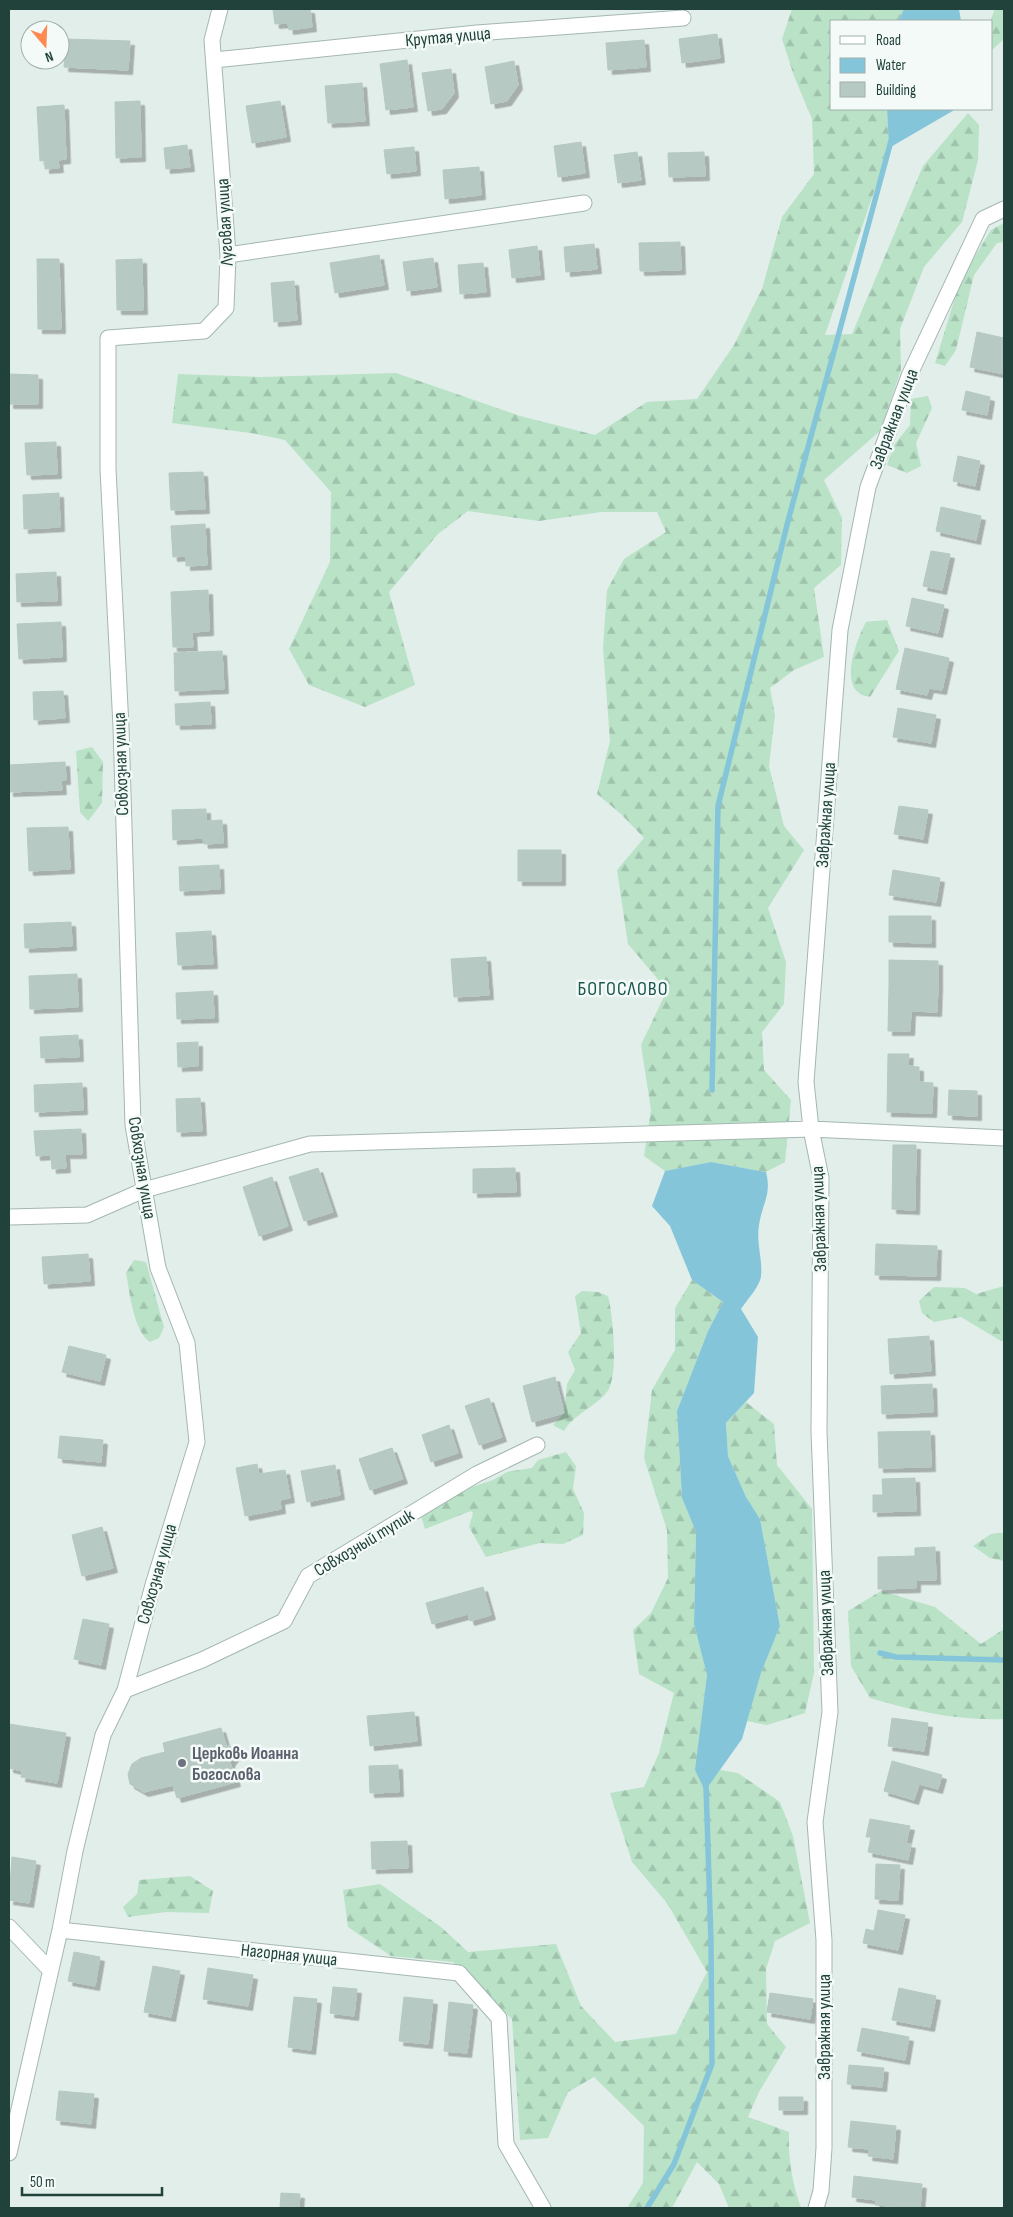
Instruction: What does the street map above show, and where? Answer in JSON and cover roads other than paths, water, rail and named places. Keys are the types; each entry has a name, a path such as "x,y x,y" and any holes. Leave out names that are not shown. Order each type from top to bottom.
{"street":[{"name":"Луговая улица","path":"108,338 204,331 226,308 228,254 212,40 220,9"},
{"name":"Крутая улица","path":"214,60 477,33 683,18"},
{"path":"228,254 584,203"},
{"name":"Завражная улица","path":"816,2208 821,2191 824,2148 824,1940 815,1822 830,1712 819,1432 821,1178 811,1129 806,1082 840,630 868,487 909,376 983,219 1004,209"},
{"name":"Совхозная улица","path":"9,2152 60,1930 75,1851 104,1735 125,1690 153,1585 197,1442 187,1343 158,1268 133,1125 121,737 108,469 108,338"},
{"path":"9,1217 87,1215 144,1190 310,1144 811,1129 1004,1138"},
{"name":"Совхозный тупик","path":"125,1690 202,1660 284,1621 308,1576 477,1474 536,1445"},
{"path":"9,1927 50,1970"},
{"name":"Нагорная улица","path":"60,1930 459,1973 500,2018 506,2144 544,2208"}],"water":[{"path":"904,9 959,9 961,20 898,20"},
{"path":"887,110 954,110 889,148"},
{"path":"711,1162 766,1172 768,1180 767,1193 758,1231 761,1276 756,1288 741,1309 758,1337 754,1393 726,1423 728,1456 746,1497 760,1519 780,1626 761,1673 742,1739 705,1791 695,1770 707,1675 694,1624 696,1532 682,1498 677,1411 708,1331 723,1302 692,1280 670,1226 652,1206 665,1171"}],"waterway":[{"path":"712,1090 718,806 788,521 891,141"},
{"path":"880,1653 896,1657 1004,1660"},
{"path":"647,2208 674,2164 712,2064 711,1942 706,1785"}],"place":[{"name":"Церковь Иоанна Богослова","path":"182,1763"}],"district":[{"name":"БОГОСЛОВО","path":"623,989"}]}
